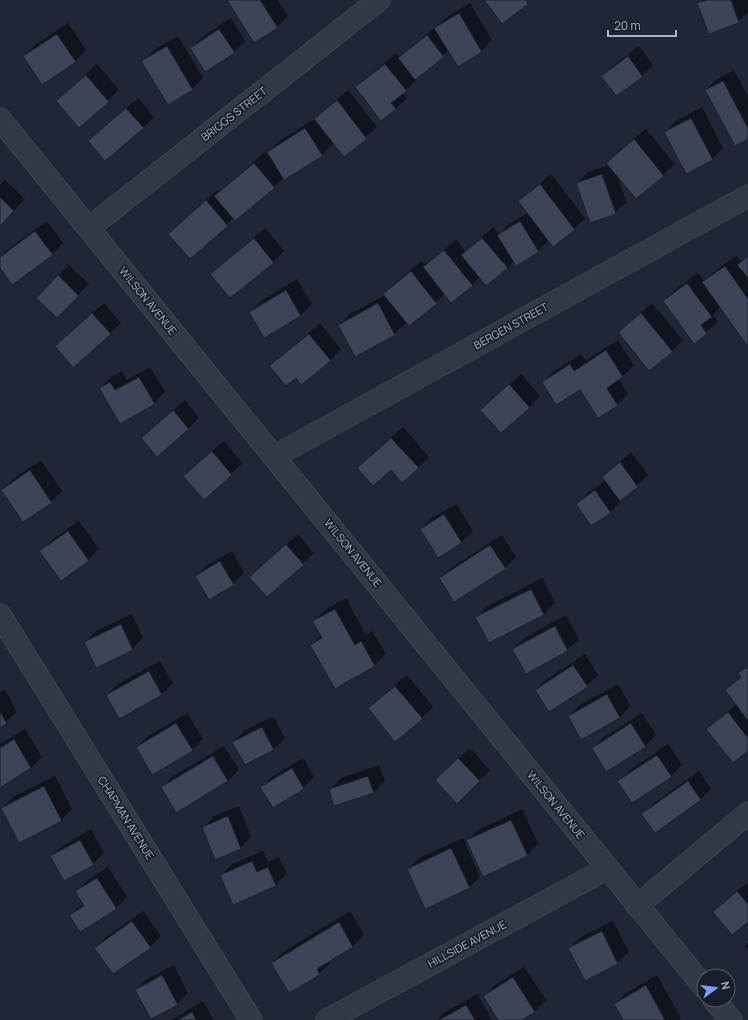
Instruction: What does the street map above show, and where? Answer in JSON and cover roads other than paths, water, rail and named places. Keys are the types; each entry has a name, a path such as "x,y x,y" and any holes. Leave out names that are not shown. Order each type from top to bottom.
{"street":[{"name":"BRIGGS STREET","path":"89,228 379,0"},
{"name":"WILSON AVENUE","path":"0,120 696,978"},
{"name":"BERGEN STREET","path":"274,456 748,196"},
{"name":"CHAPMAN AVENUE","path":"0,615 251,1020"},
{"path":"637,906 748,813"},
{"name":"HILLSIDE AVENUE","path":"327,1020 608,868"},
{"path":"721,1008 731,1020"}]}
